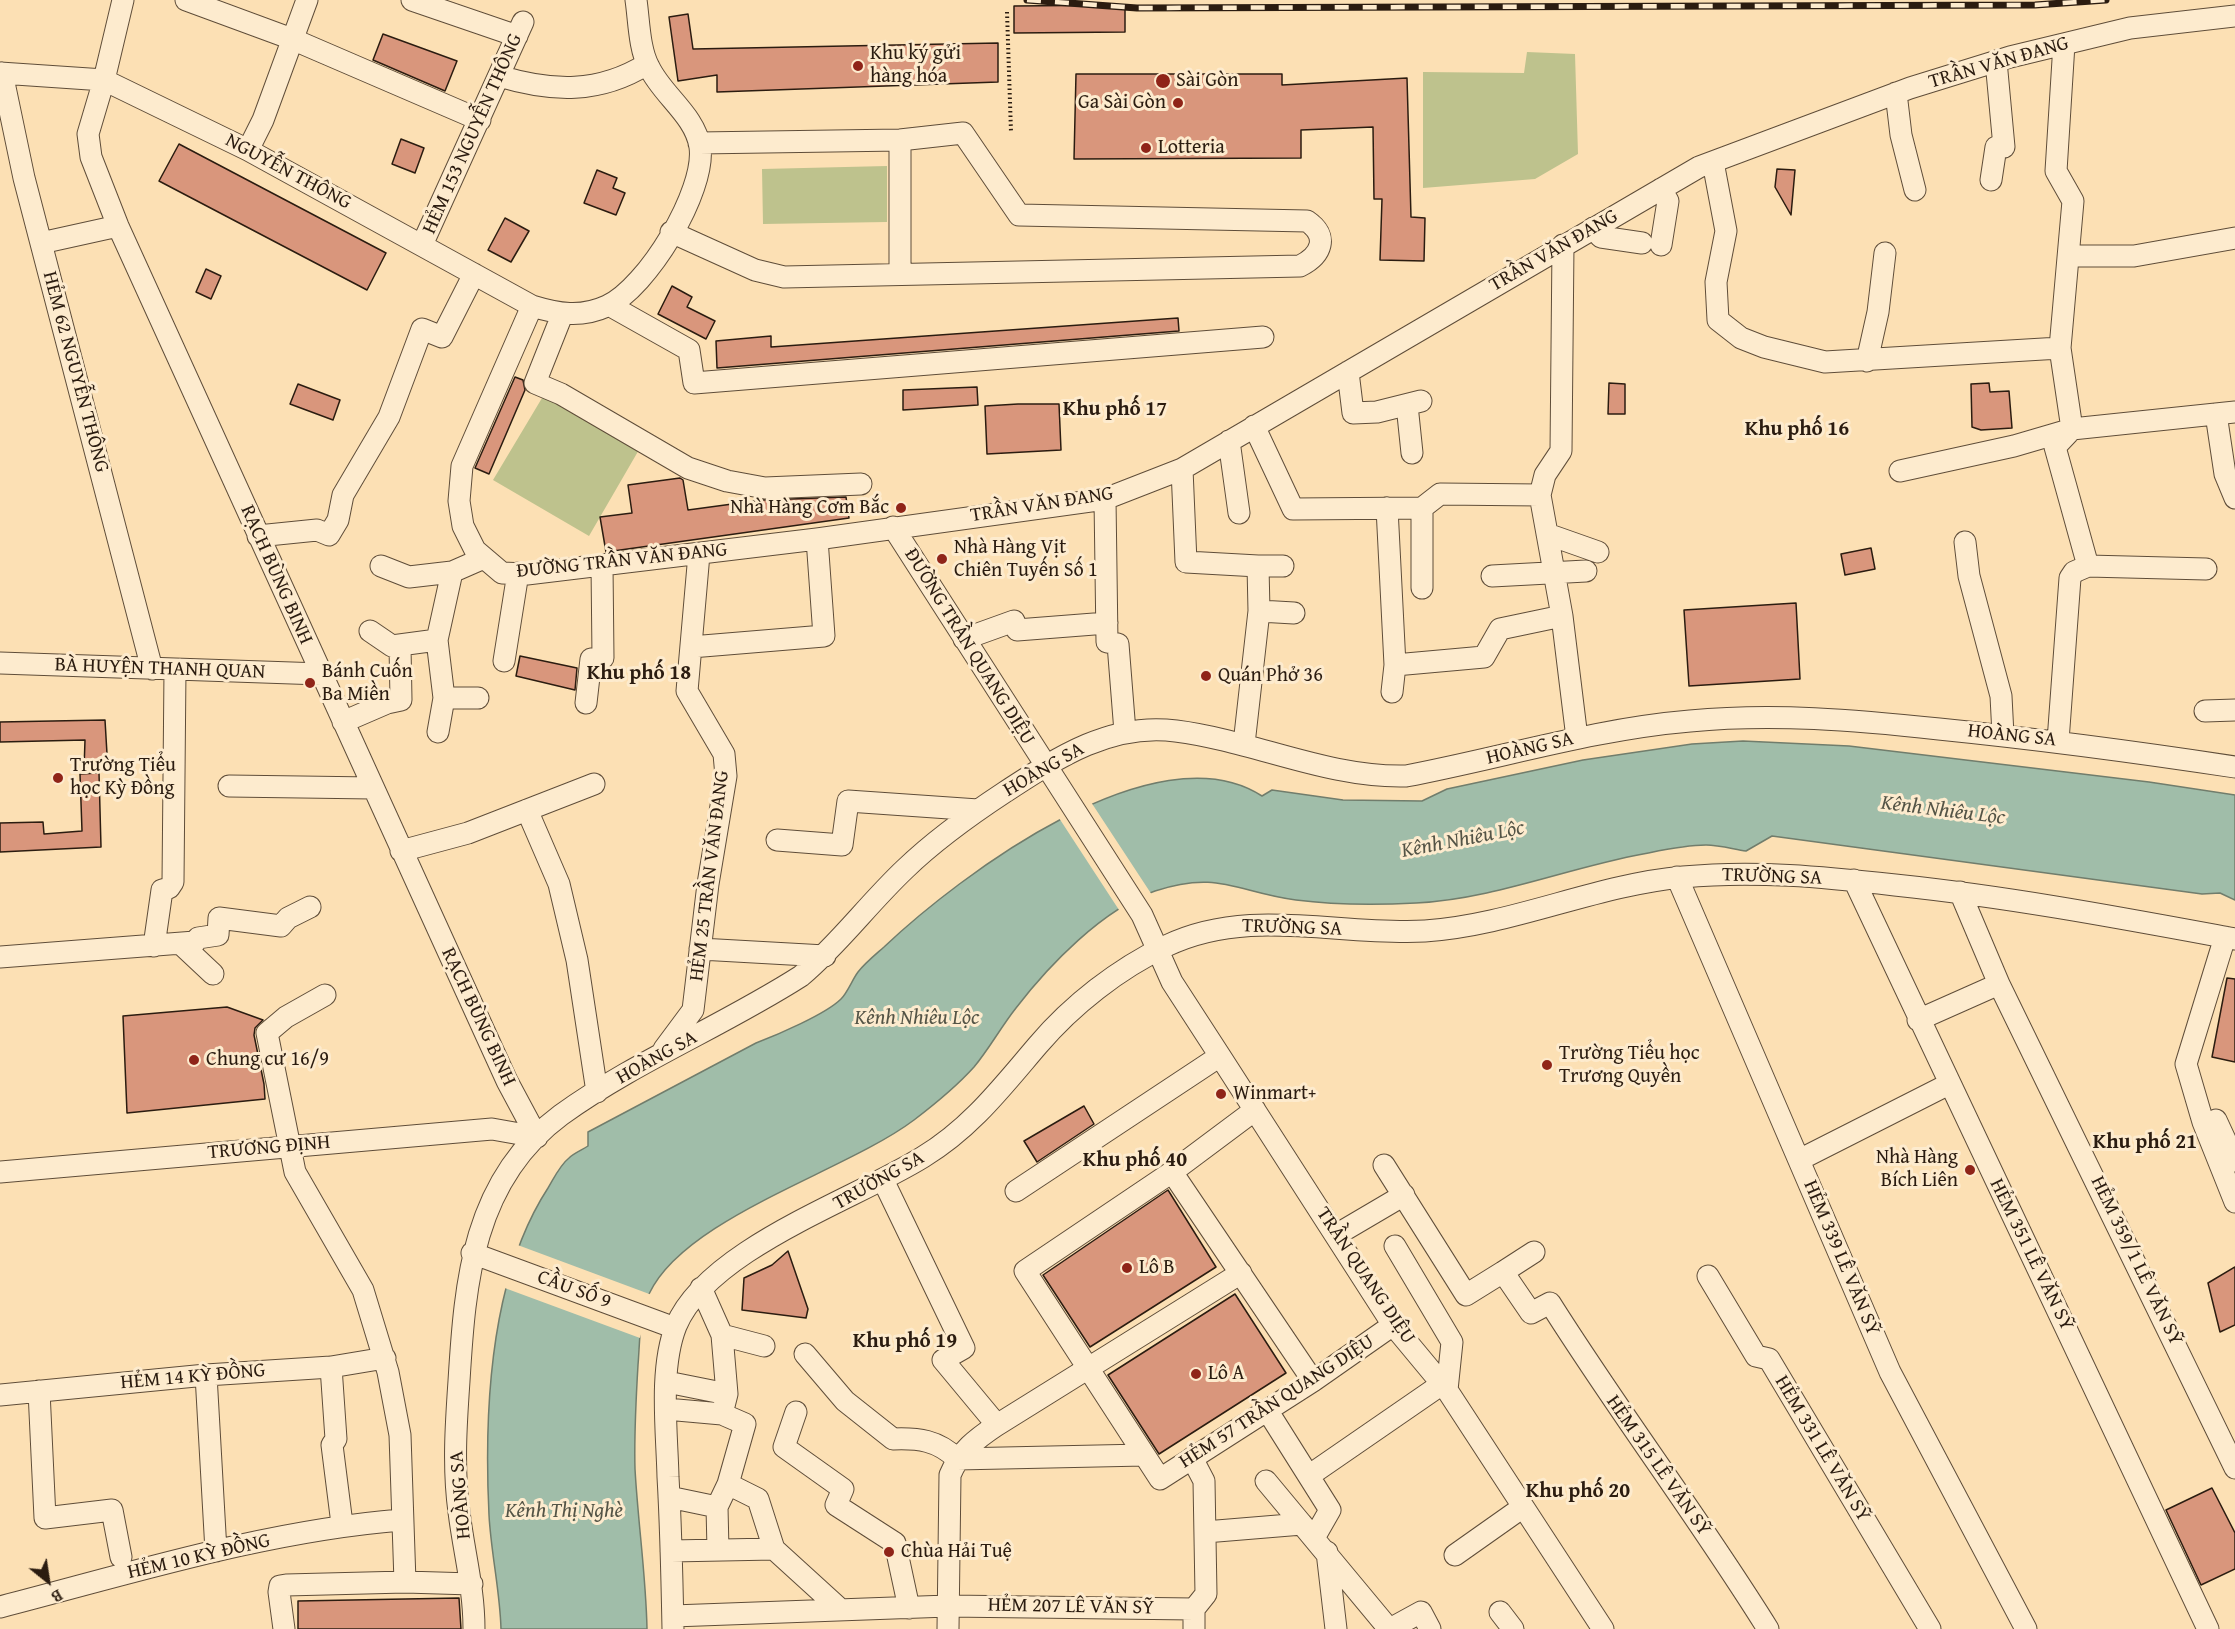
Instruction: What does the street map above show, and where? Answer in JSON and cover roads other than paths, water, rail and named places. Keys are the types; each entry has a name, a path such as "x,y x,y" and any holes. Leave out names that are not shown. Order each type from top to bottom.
{"street":[{"name":"RẠCH BÙNG BINH","path":"123,0 104,81 88,134 91,157 118,226 401,851 507,1081 537,1137"},
{"path":"186,0 292,39 480,120"},
{"path":"248,150 263,120 307,0"},
{"name":"HẺM 153 NGUYỄN THÔNG","path":"412,0 520,29 422,246"},
{"path":"636,0 647,64 659,85 687,117 699,143 699,174 671,232 645,275 609,305 590,312 562,315 535,383 561,394 688,468 727,481 765,488 861,484"},
{"name":"TRẦN VĂN ÐANG","path":"893,527 1105,499 1182,469 1563,245 1713,162 1896,93 1996,61 2130,28 2235,16"},
{"path":"2064,44 2056,171 2073,201 2070,256 2060,348 2072,429"},
{"path":"1991,180 1996,147 2004,147 1996,61"},
{"path":"500,76 524,84 590,87 618,81 647,64"},
{"name":"NGUYỄN THÔNG","path":"1,73 104,81 248,150 532,306 562,315"},
{"name":"HẺM 62 NGUYỄN THÔNG","path":"1,73 24,178 152,669"},
{"path":"1896,93 1901,135 1915,190"},
{"path":"671,232 755,270 784,277 1300,266 1312,261 1320,251 1322,240 1317,228 1306,221 1019,215 963,133 900,140 699,143"},
{"path":"900,140 900,274"},
{"path":"1713,162 1726,231 1716,282 1718,320 1741,338 1764,347 1825,362 2060,348"},
{"path":"1593,228 1601,237 1652,244 1668,201 1661,189"},
{"path":"41,243 118,226"},
{"path":"2070,256 2134,256 2235,238"},
{"path":"1563,245 1562,451 1545,476 1540,495 1562,616 1577,738"},
{"path":"1867,360 1878,312 1885,253"},
{"path":"258,536 316,530 329,535 338,520 343,495 389,417 422,328 442,337 474,274"},
{"path":"609,305 689,350 694,383 1263,337"},
{"name":"ĐƯỜNG TRẦN VĂN ĐANG","path":"532,306 462,466 459,501 464,526 475,550 502,573 699,554 893,527"},
{"path":"1347,372 1353,413 1377,412 1414,403 1412,453"},
{"path":"1900,471 2014,446 2072,429 2225,413 2225,474 2235,498"},
{"path":"1254,426 1293,509 1422,508 1440,494 1540,495"},
{"path":"2072,429 2055,447 2088,566"},
{"path":"1229,441 1239,513"},
{"path":"1182,469 1186,562 1283,566"},
{"path":"1105,499 1107,642 1118,644 1125,732"},
{"path":"1386,508 1395,665 1392,693"},
{"path":"1422,508 1422,588"},
{"name":"ĐƯỜNG TRẦN QUANG DIỆU","path":"893,527 1045,766"},
{"path":"1547,534 1598,552"},
{"path":"691,647 824,636 817,539"},
{"path":"1965,542 1969,576 2001,696 2003,735"},
{"name":"HẺM 25 TRẦN VĂN ĐANG","path":"661,1055 693,1010 726,776 724,753 687,691 699,554"},
{"path":"381,566 409,577 453,572 484,558"},
{"path":"586,704 591,659 603,658 602,565"},
{"path":"1244,744 1259,611 1258,566"},
{"path":"2058,741 2070,578 2074,572 2088,566 2206,569"},
{"path":"1492,576 1586,570"},
{"path":"438,732 444,698 437,640 453,572"},
{"path":"504,661 518,573"},
{"path":"1259,611 1294,613"},
{"path":"1395,665 1484,657 1500,629 1562,616"},
{"path":"964,639 1014,621 1017,630 1107,624"},
{"path":"370,631 392,646 437,640"},
{"path":"343,722 387,703 401,700 400,646"},
{"name":"BÀ HUYỆN THANH QUAN","path":"0,663 321,674"},
{"path":"153,946 162,890 169,888 173,882 175,669"},
{"path":"444,698 478,698"},
{"path":"2205,711 2235,710"},
{"name":"HOÀNG SA","path":"474,1629 472,1584 459,1512 456,1442 463,1309 472,1253 487,1211 516,1160 559,1117 597,1092 801,976 825,956 905,869 978,810 1070,751 1125,732 1173,730 1244,744 1346,772 1406,776 1577,738 1691,721 1784,718 1850,720 2003,735 2235,767"},
{"name":"TRẦN QUANG DIỆU","path":"1045,766 1142,915 1172,982 1393,1325 1444,1387 1603,1629"},
{"path":"401,851 468,833 594,784"},
{"path":"230,786 373,788"},
{"path":"777,840 842,845 848,801 978,810"},
{"path":"527,810 562,895 577,960 597,1092"},
{"name":"TRƯỜNG SA","path":"673,1622 667,1382 675,1328 687,1306 701,1288 744,1254 883,1180 952,1138 980,1113 1062,1019 1109,981 1180,939 1238,925 1270,923 1395,932 1443,929 1500,918 1641,882 1677,877 1744,873 1854,880 1960,892 2055,905 2230,938"},
{"name":"HẺM 339 LÊ VĂN SỸ","path":"1677,877 1890,1372 2026,1629"},
{"name":"HẺM 351 LÊ VĂN SỸ","path":"1854,880 1918,1020 2208,1629"},
{"name":"HẺM 359/1 LÊ VĂN SỸ","path":"1960,892 1999,984 2227,1430 2235,1468"},
{"path":"0,957 181,944 218,935 219,918 281,926 288,918 310,907"},
{"path":"2230,938 2186,1064 2194,1095 2235,1202"},
{"path":"181,944 213,974"},
{"path":"700,949 825,956"},
{"path":"1918,1020 1999,984"},
{"path":"325,995 286,1017 267,1033 295,1172 363,1290 385,1358 400,1435 401,1520 405,1582"},
{"path":"1016,1191 1220,1056"},
{"path":"1799,1160 1949,1083"},
{"path":"2194,1095 2218,1122 2235,1161"},
{"path":"1144,1455 1024,1270 1173,1172 1255,1110"},
{"name":"TRƯƠNG ĐỊNH","path":"0,1172 492,1129 537,1137"},
{"path":"1384,1166 1466,1295 1534,1252"},
{"path":"1173,1172 1313,1381"},
{"path":"883,1180 964,1348 943,1360 997,1425"},
{"path":"1336,1235 1404,1195"},
{"path":"1310,1475 1444,1387 1452,1342 1395,1246"},
{"name":"CẦU SỐ 9","path":"472,1253 675,1328"},
{"name":"HẺM 315 LÊ VĂN SỸ","path":"1503,1272 1531,1313 1550,1303 1598,1379 1768,1629"},
{"path":"948,1629 950,1475 957,1459 972,1442 997,1425 1241,1274"},
{"name":"HẺM 331 LÊ VĂN SỸ","path":"1708,1276 1756,1356 1769,1359 1930,1629"},
{"path":"701,1288 722,1335 724,1404"},
{"name":"HẺM 57 TRẦN QUANG DIỆU","path":"1144,1455 1160,1479 1313,1381 1393,1325"},
{"path":"722,1335 764,1346"},
{"path":"805,1354 845,1401 893,1438 918,1438 945,1447 957,1459 1144,1455"},
{"name":"HẺM 14 KỲ ÐỒNG","path":"0,1395 206,1375 331,1366 385,1358"},
{"path":"331,1366 336,1439 332,1445 342,1524"},
{"path":"206,1375 216,1551"},
{"path":"667,1382 724,1404 745,1424 729,1484 717,1507 718,1550"},
{"path":"39,1391 45,1518 112,1510 121,1557"},
{"path":"666,1410 724,1404"},
{"path":"1268,1410 1330,1510 1315,1538 1336,1629"},
{"path":"796,1412 784,1447 843,1489 836,1505 895,1543 909,1608"},
{"path":"1192,1458 1204,1481 1206,1594 1194,1619"},
{"path":"1266,1482 1390,1629 1421,1612 1430,1629"},
{"path":"729,1484 758,1498 774,1549 841,1610"},
{"path":"669,1497 717,1507"},
{"path":"1455,1555 1523,1507"},
{"name":"HẺM 10 KỲ ÐỒNG","path":"0,1606 216,1551 342,1524 401,1520"},
{"path":"1205,1532 1315,1538"},
{"path":"671,1551 774,1549"},
{"path":"284,1629 280,1586 405,1582 472,1584"},
{"name":"HẺM 207 LÊ VĂN SỸ","path":"673,1622 743,1621 841,1610 948,1606 1194,1619"},
{"path":"1500,1612 1513,1629"}],"water":[{"name":"Kênh Nhiêu Lộc","path":"1743,741 1849,746 2149,782 2235,795 2235,900 2220,893 2202,894 1772,836 1746,851 1711,845 1674,848 1615,860 1474,896 1416,903 1311,902 1227,885 1195,882 1155,891 1135,899 1078,940 1044,974 1016,1008 974,1067 922,1114 884,1139 730,1219 696,1242 668,1267 649,1294 643,1311 637,1378 635,1469 647,1629 501,1629 490,1529 488,1475 490,1390 495,1346 514,1262 529,1223 563,1164 588,1146 588,1132 756,1043 788,1030 834,1005 867,962 917,917 960,884 1009,850 1061,819 1116,795 1169,780 1218,780 1262,796 1272,790 1343,800 1422,801 1447,789 1583,760 1692,744"}],"railway":[{"path":"1027,0 1137,8 2035,5 2106,0"}],"place":[{"name":"Khu ký gửi hàng hóa","path":"858,66"},
{"name":"Sài Gòn","path":"1163,81"},
{"name":"Ga Sài Gòn","path":"1178,103"},
{"name":"Lotteria","path":"1146,148"},
{"name":"Nhà Hàng Cơm Bắc","path":"901,508"},
{"name":"Nhà Hàng Vịt Chiên Tuyến Số 1","path":"942,559"},
{"name":"Quán Phở 36","path":"1206,676"},
{"name":"Bánh Cuốn Ba Miền","path":"310,683"},
{"name":"Trường Tiểu học Kỳ Đồng","path":"58,778"},
{"name":"Chung cư 16/9","path":"194,1060"},
{"name":"Trường Tiểu học Trương Quyền","path":"1547,1065"},
{"name":"Winmart+","path":"1221,1094"},
{"name":"Nhà Hàng Bích Liên","path":"1970,1170"},
{"name":"Lô B","path":"1127,1268"},
{"name":"Lô A","path":"1196,1374"},
{"name":"Chùa Hải Tuệ","path":"889,1552"}],"district":[{"name":"Khu phố 17","path":"1115,410"},
{"name":"Khu phố 16","path":"1797,430"},
{"name":"Khu phố 18","path":"639,674"},
{"name":"Khu phố 21","path":"2145,1143"},
{"name":"Khu phố 40","path":"1135,1161"},
{"name":"Khu phố 19","path":"905,1342"},
{"name":"Khu phố 20","path":"1578,1492"}],"water label":[{"name":"Kênh Thị Nghè","path":"564,1512"}]}
